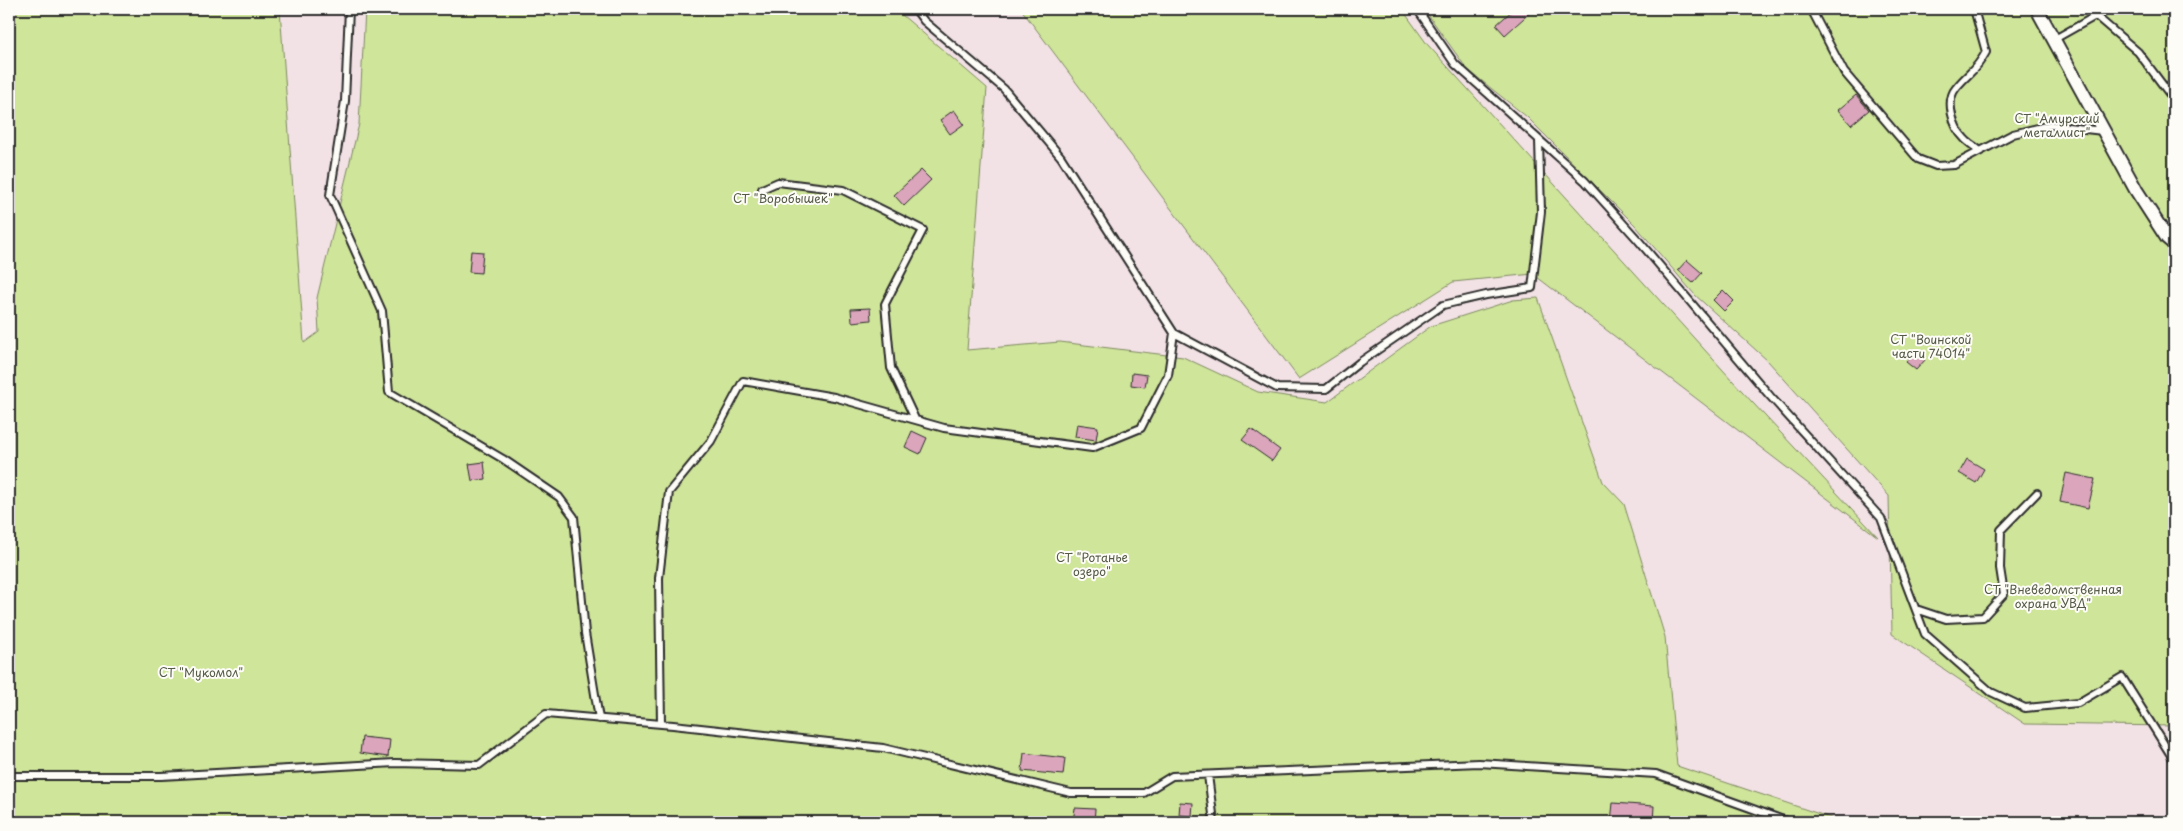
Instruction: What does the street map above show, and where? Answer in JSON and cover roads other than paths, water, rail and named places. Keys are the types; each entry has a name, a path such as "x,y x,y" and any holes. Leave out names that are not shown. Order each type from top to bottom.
{"street":[{"path":"2037,9 2136,190 2167,238 2174,244"}],"lane":[{"path":"349,9 345,101 330,195 382,311 389,392 503,459 559,497 574,517 585,633 599,718"},
{"path":"915,9 924,21 1004,89 1061,157 1174,333 1277,388 1326,389 1360,362 1443,305 1486,295 1532,288 1541,212 1539,140"},
{"path":"1417,9 1455,64 1599,196 1770,396 1881,518 1925,634 1991,692 2025,708 2078,703 2122,677 2174,760"},
{"path":"1811,9 1844,72 1918,159 1936,166 1954,165 1979,150 2013,134 2050,125 2103,131"},
{"path":"1974,9 1986,52 1977,68 1955,88 1950,99 1953,119 1962,137 1979,150"},
{"path":"2053,40 2108,9"},
{"path":"2096,16 2138,52 2174,100"},
{"path":"762,189 778,182 843,190 923,230 885,304 891,368 915,419"},
{"path":"661,724 659,578 669,492 711,441 743,381 834,396 944,428 1092,448 1141,428 1168,375 1174,333"},
{"path":"1916,609 1946,619 1983,617 2004,594 2000,568 2001,530 2037,494"},
{"path":"9,776 161,776 395,763 479,765 546,714 661,724 883,748 1071,793 1144,793 1172,776 1479,763 1656,774 1789,822"},
{"path":"1208,774 1214,822"}],"park label":[{"name":"СТ \"Амурский металлист\"","path":"2057,126"},
{"name":"СТ \"Воробышек\"","path":"783,199"},
{"name":"СТ \"Воинской части 74014\"","path":"1931,347"},
{"name":"СТ \"Ротанье озеро\"","path":"1092,565"},
{"name":"СТ \"Вневедомственная охрана УВД\"","path":"2053,597"},
{"name":"СТ \"Мукомол\"","path":"201,673"}]}
